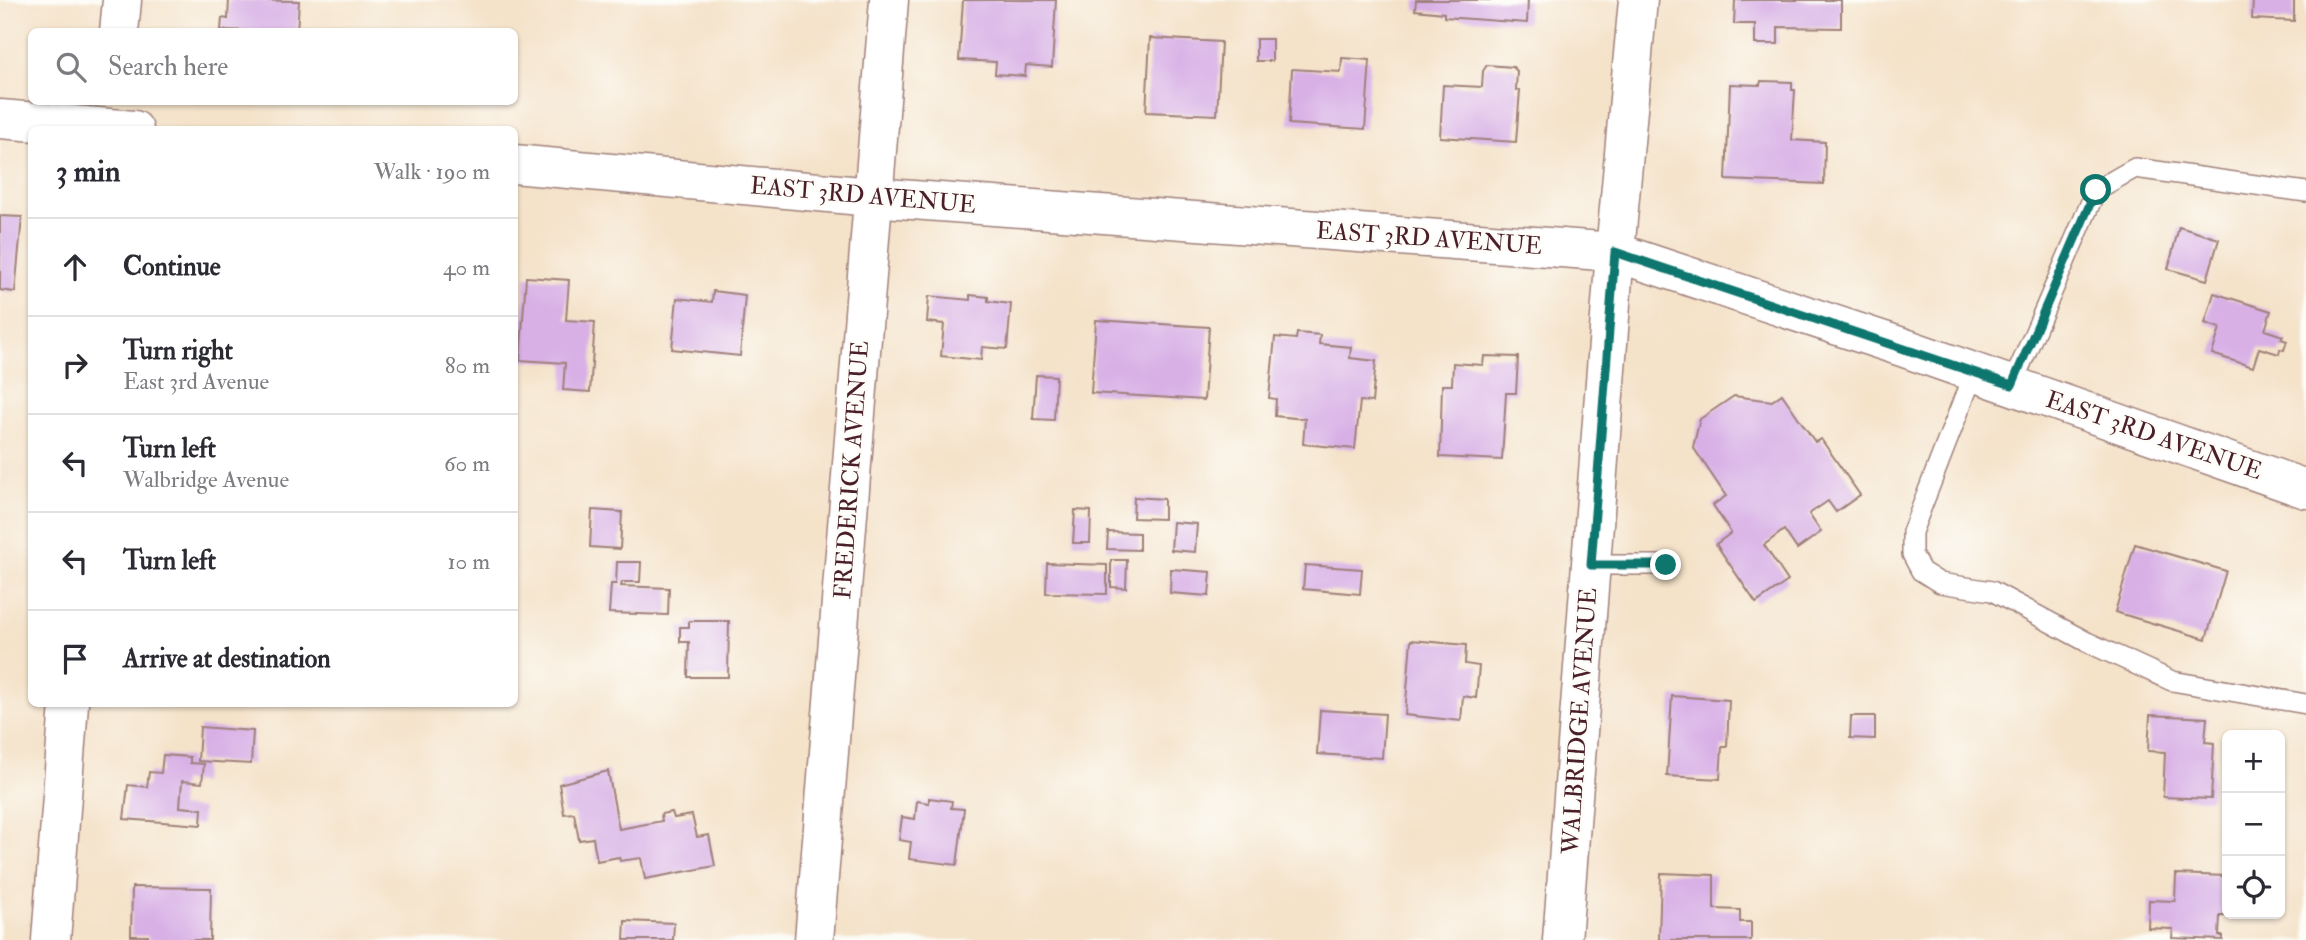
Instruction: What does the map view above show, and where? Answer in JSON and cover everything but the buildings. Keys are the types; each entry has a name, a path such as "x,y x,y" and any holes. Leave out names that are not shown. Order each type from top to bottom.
{"street":[{"path":"119,28 122,0"},
{"name":"FREDERICK AVENUE","path":"814,940 889,0"},
{"name":"WALBRIDGE AVENUE","path":"1562,940 1615,252 1638,0"},
{"path":"0,119 118,122"},
{"name":"EAST 3RD AVENUE","path":"518,164 872,197 1615,252 2012,385 2306,489"},
{"path":"51,940 69,707"}],"lane":[{"path":"2012,385 2096,190 2135,168 2306,192"},
{"path":"1974,372 1912,532 1912,554 1920,571 1940,583 1992,591 2087,642 2172,681 2306,704"},
{"path":"1591,565 1666,565"}],"route":[{"path":"1666,565 1591,565 1615,252 2012,385 2096,190"}]}
